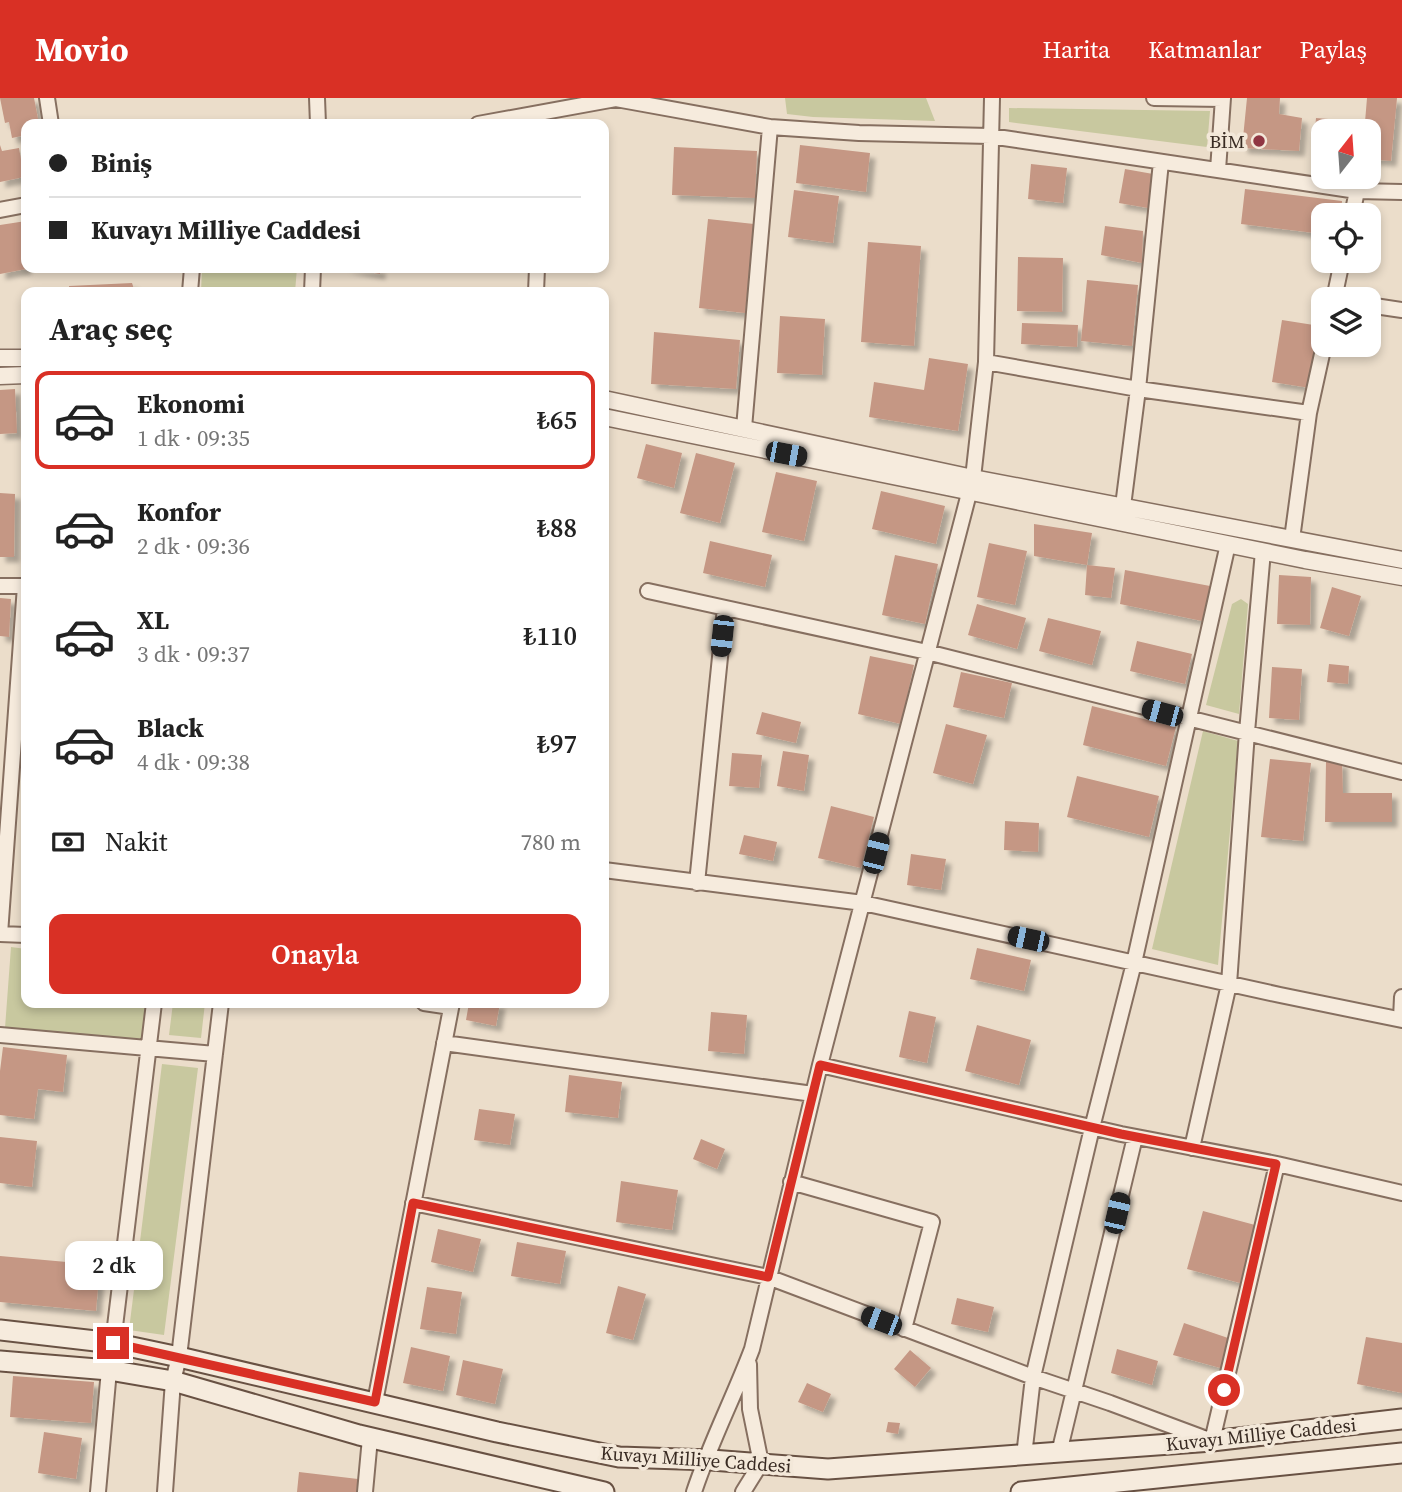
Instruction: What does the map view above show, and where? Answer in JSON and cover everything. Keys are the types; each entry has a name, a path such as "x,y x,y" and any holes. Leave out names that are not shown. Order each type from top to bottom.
{"main road":[{"name":"Kuvayı Milliye Caddesi","path":"0,1330 113,1343 497,1432 619,1457 704,1459 828,1469 1212,1441 1402,1419"},
{"name":"Kuvayı Milliye Caddesi","path":"0,1361 109,1370 173,1381 370,1438 593,1491"},
{"name":"Kuvayı Milliye Caddesi","path":"1023,1492 1402,1453"}],"street":[{"path":"47,98 50,119"},
{"path":"317,98 318,119"},
{"path":"694,1492 704,1459 735,1394 749,1355 820,1065 971,485 986,362 992,98"},
{"path":"1154,98 1223,98 1218,170"},
{"path":"540,119 618,99 770,127 859,133 990,136 1357,191 1402,192"},
{"path":"744,428 770,127"},
{"path":"1123,506 1161,162"},
{"path":"1354,203 1357,191"},
{"path":"0,210 21,206"},
{"path":"1381,307 1402,310"},
{"path":"1292,539 1309,414 1321,357"},
{"path":"0,358 21,358"},
{"path":"986,362 1138,389 1309,414"},
{"path":"0,376 21,375"},
{"path":"609,400 744,428 971,485 1228,544 1402,577"},
{"path":"609,418 971,485 1123,506 1402,561"},
{"path":"1024,1456 1033,1377 1133,963 1228,544"},
{"path":"1192,1148 1228,984 1263,551"},
{"path":"0,586 21,586"},
{"path":"648,591 927,652 1402,772"},
{"path":"697,883 725,608"},
{"path":"21,642 0,934 21,935"},
{"path":"609,871 863,903 1228,984 1401,1019 1402,996"},
{"path":"113,1343 153,1008"},
{"path":"165,1492 173,1381 179,1357 220,1008"},
{"path":"375,1402 451,1008"},
{"path":"0,1035 215,1054"},
{"path":"444,1043 813,1094"},
{"path":"820,1065 1092,1128 1276,1164 1402,1193"},
{"path":"1059,1453 1135,1137"},
{"path":"413,1203 768,1277 1212,1441 1276,1164"},
{"path":"791,1182 932,1222 904,1329"},
{"path":"743,1492 761,1463 750,1409 749,1355"},
{"path":"98,1492 109,1370"},
{"path":"365,1492 370,1438"}],"green space":[{"path":"785,98 926,98 935,121 787,114"},
{"path":"1009,108 1210,111 1207,147 1009,122"},
{"path":"202,273 297,273 295,287 201,287"},
{"path":"1241,599 1248,604 1239,714 1206,705 1232,604"},
{"path":"1203,731 1238,741 1218,965 1152,949"},
{"path":"11,947 21,948 21,1008 145,1008 142,1039 5,1028"},
{"path":"172,1008 204,1008 201,1038 169,1035"},
{"path":"162,1064 198,1068 164,1335 129,1330"}],"building":[{"path":"0,98 34,98 38,119 21,119 21,136 12,138 9,122 5,123"},
{"path":"1247,98 1280,98 1279,114 1302,118 1299,151 1242,148"},
{"path":"1367,98 1397,98 1391,161 1381,160 1381,119 1365,119"},
{"path":"0,145 2,151 19,148 21,178 0,182"},
{"path":"800,145 870,153 866,192 796,183"},
{"path":"674,147 757,151 755,198 672,195"},
{"path":"1031,164 1067,168 1063,203 1028,199"},
{"path":"1125,169 1153,174 1148,208 1119,203"},
{"path":"1245,189 1342,201 1311,203 1311,233 1241,224"},
{"path":"794,190 839,196 833,243 788,237"},
{"path":"708,219 754,224 745,313 699,308"},
{"path":"21,222 21,270 0,274 0,225"},
{"path":"1105,226 1143,231 1142,263 1101,255"},
{"path":"868,242 921,246 914,346 861,342"},
{"path":"1018,257 1063,258 1062,312 1017,311"},
{"path":"1087,280 1138,285 1132,346 1081,341"},
{"path":"132,283 133,287 69,287"},
{"path":"780,316 825,319 822,375 777,373"},
{"path":"1282,320 1311,325 1311,357 1315,357 1310,388 1272,382"},
{"path":"1022,323 1078,325 1077,347 1021,344"},
{"path":"654,332 740,340 736,389 651,384"},
{"path":"929,358 968,364 958,431 869,417 874,382 924,390"},
{"path":"15,389 17,433 0,434 0,390"},
{"path":"646,444 682,453 674,488 637,478"},
{"path":"696,453 735,463 720,523 680,513"},
{"path":"776,472 817,481 804,541 762,532"},
{"path":"881,491 945,506 936,544 872,529"},
{"path":"0,493 15,494 14,557 0,557"},
{"path":"1034,524 1092,533 1087,565 1034,556"},
{"path":"710,541 772,555 765,587 703,573"},
{"path":"989,543 1027,551 1015,605 977,597"},
{"path":"895,555 938,564 925,624 882,615"},
{"path":"1087,565 1115,568 1111,598 1085,595"},
{"path":"1125,570 1210,586 1202,621 1120,604"},
{"path":"1279,575 1311,577 1310,625 1277,624"},
{"path":"1332,587 1361,596 1349,636 1320,628"},
{"path":"0,598 11,599 9,637 0,636"},
{"path":"977,604 1026,618 1017,649 968,635"},
{"path":"1048,618 1101,631 1092,665 1039,651"},
{"path":"1137,641 1192,654 1185,684 1130,671"},
{"path":"870,656 914,665 901,724 858,714"},
{"path":"1329,664 1349,666 1348,684 1327,682"},
{"path":"1272,667 1302,669 1299,720 1269,718"},
{"path":"961,672 1012,683 1004,718 953,707"},
{"path":"1092,706 1176,727 1166,766 1083,745"},
{"path":"762,712 801,722 796,743 756,734"},
{"path":"946,724 987,735 973,784 933,773"},
{"path":"783,751 809,755 804,791 777,786"},
{"path":"732,753 762,755 759,788 729,786"},
{"path":"1270,759 1311,763 1303,841 1261,837"},
{"path":"1326,762 1342,762 1343,793 1392,793 1392,822 1325,822"},
{"path":"1077,776 1159,796 1149,837 1067,817"},
{"path":"831,806 874,817 861,868 818,858"},
{"path":"1005,821 1039,823 1038,852 1004,850"},
{"path":"744,835 777,842 773,861 739,854"},
{"path":"911,854 946,859 941,890 907,885"},
{"path":"977,948 1031,960 1024,991 970,979"},
{"path":"468,1008 499,1008 496,1026 466,1020"},
{"path":"909,1011 936,1017 927,1063 899,1057"},
{"path":"711,1012 747,1015 744,1054 708,1051"},
{"path":"977,1025 1031,1040 1019,1085 965,1071"},
{"path":"3,1047 67,1055 63,1092 38,1089 34,1119 0,1115"},
{"path":"569,1075 622,1082 618,1118 565,1112"},
{"path":"479,1109 515,1114 510,1145 474,1140"},
{"path":"0,1137 37,1141 32,1187 0,1183"},
{"path":"701,1139 725,1149 717,1169 693,1159"},
{"path":"621,1181 678,1190 672,1230 616,1222"},
{"path":"1203,1211 1255,1225 1240,1283 1187,1269"},
{"path":"438,1229 481,1239 473,1272 431,1262"},
{"path":"517,1242 566,1251 560,1284 511,1276"},
{"path":"0,1256 100,1265 96,1311 0,1302"},
{"path":"618,1286 646,1294 633,1340 606,1333"},
{"path":"427,1287 462,1292 456,1334 420,1329"},
{"path":"957,1298 994,1307 988,1332 951,1324"},
{"path":"1184,1323 1228,1338 1224,1369 1173,1355"},
{"path":"1366,1337 1402,1343 1402,1393 1357,1384"},
{"path":"411,1347 450,1356 443,1391 403,1383"},
{"path":"1117,1349 1158,1361 1152,1385 1111,1373"},
{"path":"910,1350 931,1368 915,1387 894,1369"},
{"path":"463,1360 503,1369 495,1404 456,1395"},
{"path":"13,1376 94,1382 91,1423 10,1417"},
{"path":"807,1383 831,1394 823,1412 798,1402"},
{"path":"888,1422 900,1423 898,1434 886,1432"},
{"path":"44,1432 82,1438 76,1479 38,1473"},
{"path":"299,1472 358,1479 356,1492 297,1492"}],"place":[{"name":"BİM","path":"1259,141"}],"route":[{"path":"113,1343 375,1402 413,1203 768,1277 820,1065 1121,1134 1276,1164 1224,1390"}]}
